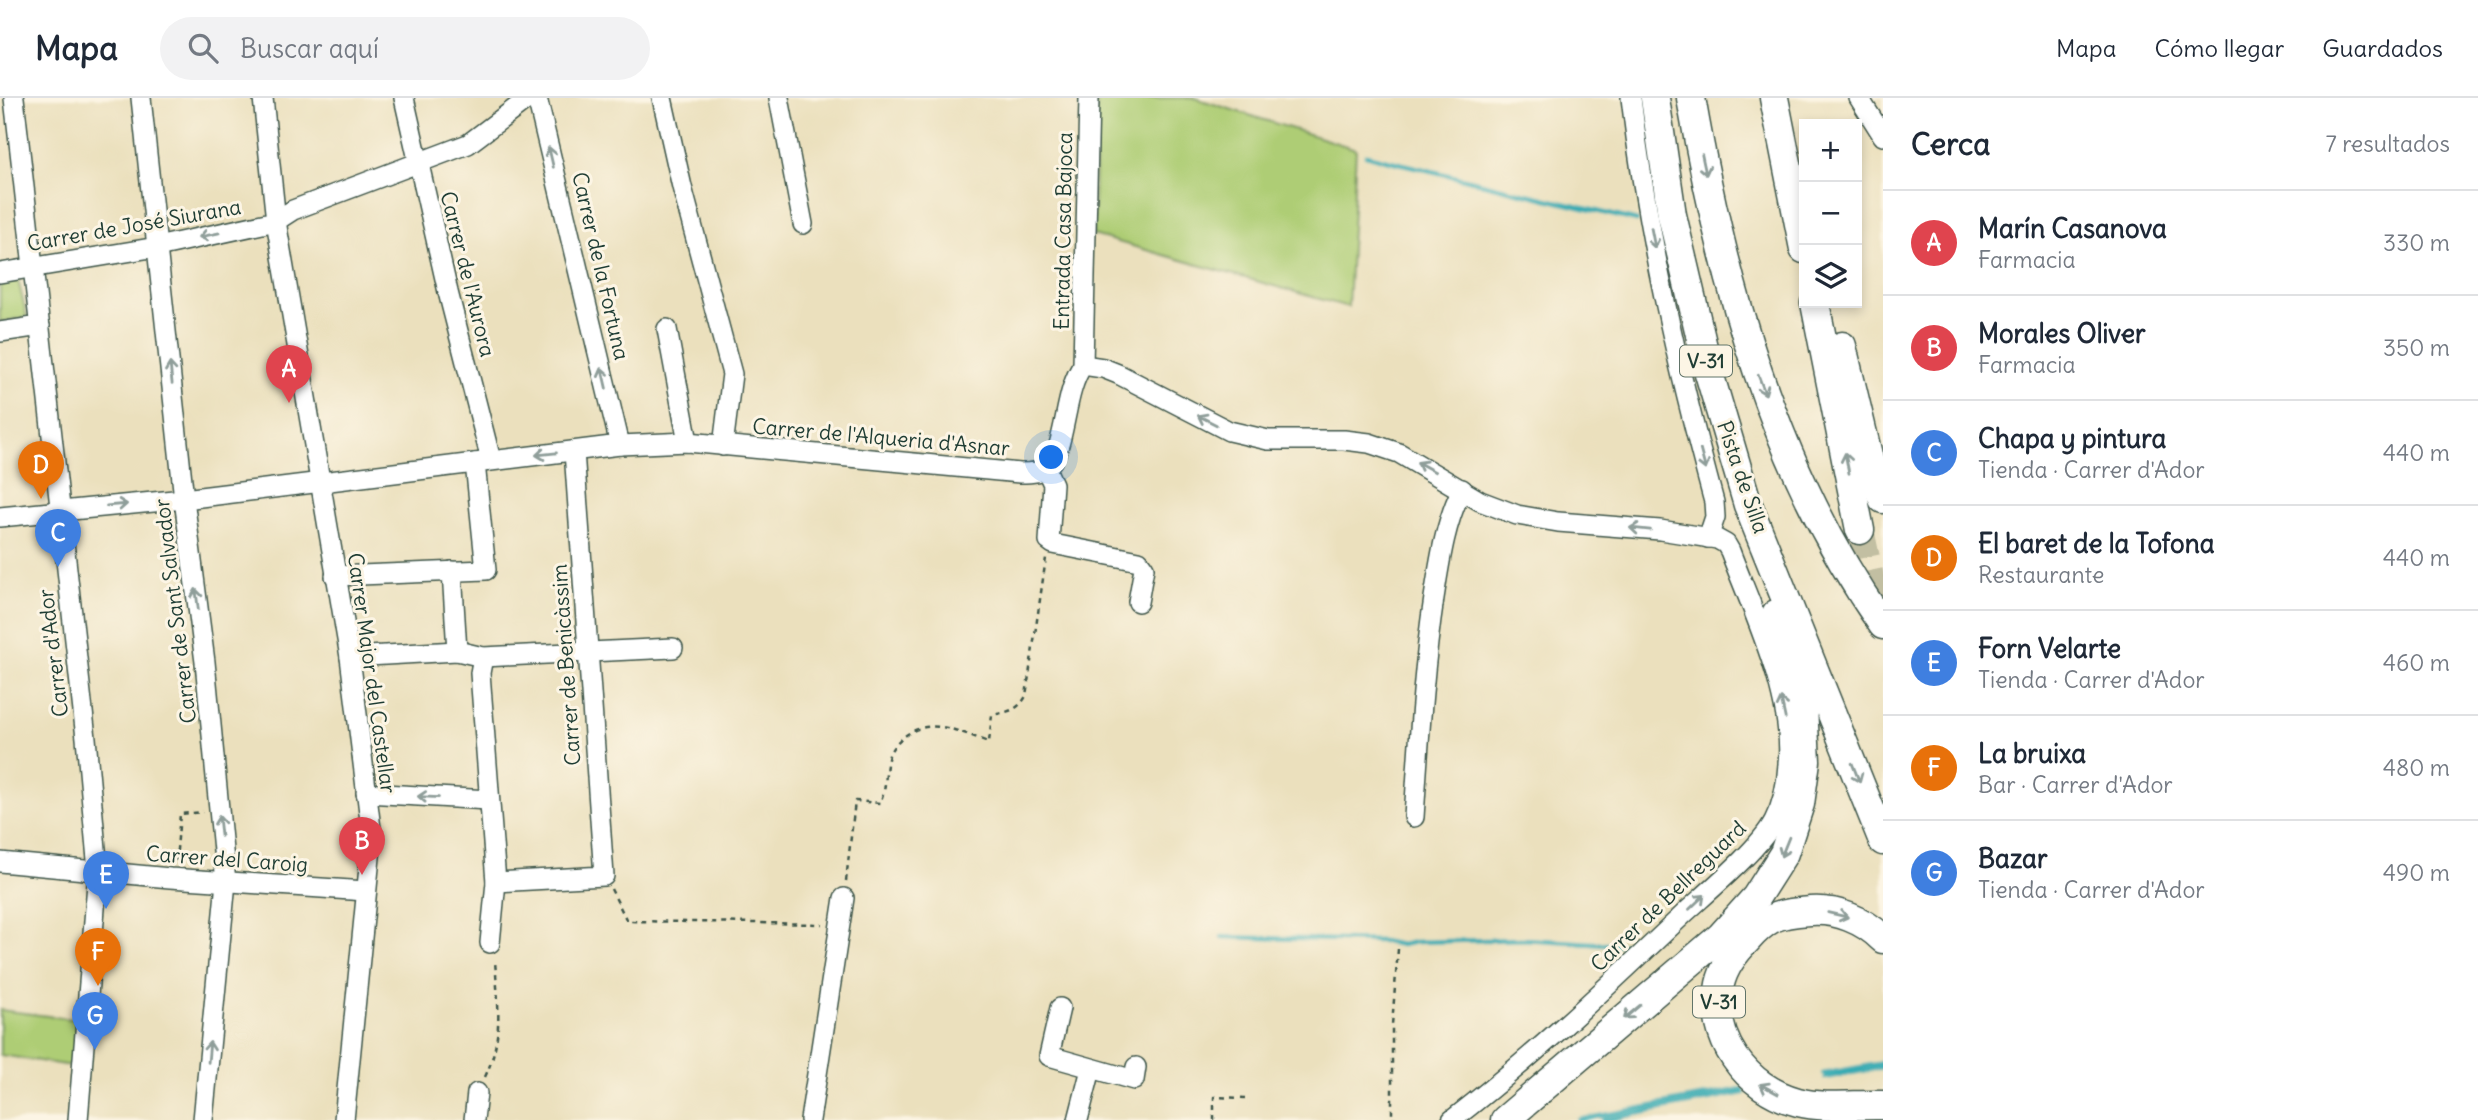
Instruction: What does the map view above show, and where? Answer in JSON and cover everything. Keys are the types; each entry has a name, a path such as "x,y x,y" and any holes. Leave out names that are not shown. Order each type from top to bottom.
{"highway":[{"name":"Pista de Silla","path":"1655,98 1672,215 1709,373 1748,505 1883,841"},
{"path":"1691,98 1718,230 1758,374 1804,488 1834,546 1883,625"},
{"path":"1774,98 1803,245"},
{"path":"1782,98 1802,182"},
{"path":"1816,308 1860,530"},
{"path":"1833,308 1872,472 1883,499"},
{"path":"1505,1120 1720,937 1756,897 1784,853 1800,804 1806,761 1803,708 1753,547 1748,505"},
{"name":"V-31","path":"1883,939 1856,919 1836,913 1816,911 1774,918 1756,931 1728,963 1720,984 1719,1005 1720,1027 1739,1066 1764,1086 1795,1101 1820,1106 1883,1106"},
{"path":"1832,1120 1883,1106"}],"street":[{"name":"Carrer d'Ador","path":"14,98 86,738 98,871 78,1120"},
{"name":"Carrer de Sant Salvador","path":"141,98 184,499 205,662 226,882 204,1120"},
{"name":"Carrer Major del Castellar","path":"263,98 276,221 350,656 372,837 344,1120"},
{"name":"Carrer de l'Aurora","path":"404,98 483,462 486,570 452,571"},
{"name":"Carrer de José Siurana","path":"0,273 157,247 276,221 293,210 468,144 529,98"},
{"name":"Carrer de la Fortuna","path":"537,98 620,445"},
{"path":"662,98 682,187 732,374 723,446"},
{"path":"779,98 803,224"},
{"name":"Entrada Casa Bajoca","path":"1083,365 1089,98"},
{"path":"1138,602 1144,568 1139,561 1049,541 1053,484 1045,467 1056,449 1071,393 1083,365 1118,374 1229,431 1268,440 1344,440 1369,443 1399,453 1480,501 1517,514 1558,522 1660,530 1708,538 1715,517 1714,502 1667,313 1648,213 1631,98"},
{"path":"1859,98 1883,136"},
{"path":"0,332 40,326"},
{"path":"667,329 688,442"},
{"name":"Carrer de l'Alqueria d'Asnar","path":"0,517 322,483 620,445 688,442 1020,473 1032,473 1045,467"},
{"name":"Carrer de Benicàssim","path":"573,451 604,876"},
{"path":"1414,817 1430,623 1450,512 1462,489"},
{"name":"Carrer de Bellreguard","path":"1452,1120 1503,1081 1648,948 1761,839 1774,821 1782,800 1788,764 1786,718 1761,633 1730,551 1726,544 1708,538"},
{"path":"335,576 452,571 457,651"},
{"path":"350,656 457,651 483,657 673,648"},
{"path":"483,657 480,673 496,882 490,943"},
{"path":"366,793 489,800"},
{"name":"Carrer del Caroig","path":"0,862 366,891"},
{"path":"496,882 604,876"},
{"path":"810,1120 844,898"},
{"path":"1060,1008 1049,1056 1134,1080 1136,1067"},
{"path":"1078,1120 1091,1069"},
{"path":"474,1120 477,1093"}],"path":[{"path":"844,898 855,801 880,803 887,786 890,753 898,741 912,730 925,726 947,726 989,742 992,715 1021,705 1026,696 1049,541"},
{"path":"175,866 180,814 209,811"},
{"path":"604,876 627,921 840,925"},
{"path":"477,1093 494,1058 500,1008 495,956 490,943"},
{"path":"1398,949 1392,1025 1392,1118 1434,1120"},
{"path":"1214,1120 1213,1097 1245,1098"}],"green space":[{"path":"1097,98 1195,98 1356,149 1348,307 1093,235"},
{"path":"18,280 27,317 0,322 0,284"},
{"path":"0,1010 79,1020 78,1067 0,1055"}],"waterway":[{"path":"1366,155 1637,221"},
{"path":"1222,937 1381,941 1401,945 1415,942 1523,939 1626,945"},
{"path":"1823,1074 1883,1063"},
{"path":"1825,1078 1883,1067"},
{"path":"1579,1120 1743,1089"},
{"path":"1604,1120 1744,1093"}],"tunnel":[{"path":"1860,530 1879,619"}],"place":[{"name":"Marín Casanova","path":"289,403"},
{"name":"El baret de la Tofona","path":"41,499"},
{"name":"Chapa y pintura","path":"58,567"},
{"name":"Morales Oliver","path":"362,875"},
{"name":"Forn Velarte","path":"106,909"},
{"name":"La bruixa","path":"98,986"},
{"name":"Bazar","path":"95,1050"}]}
